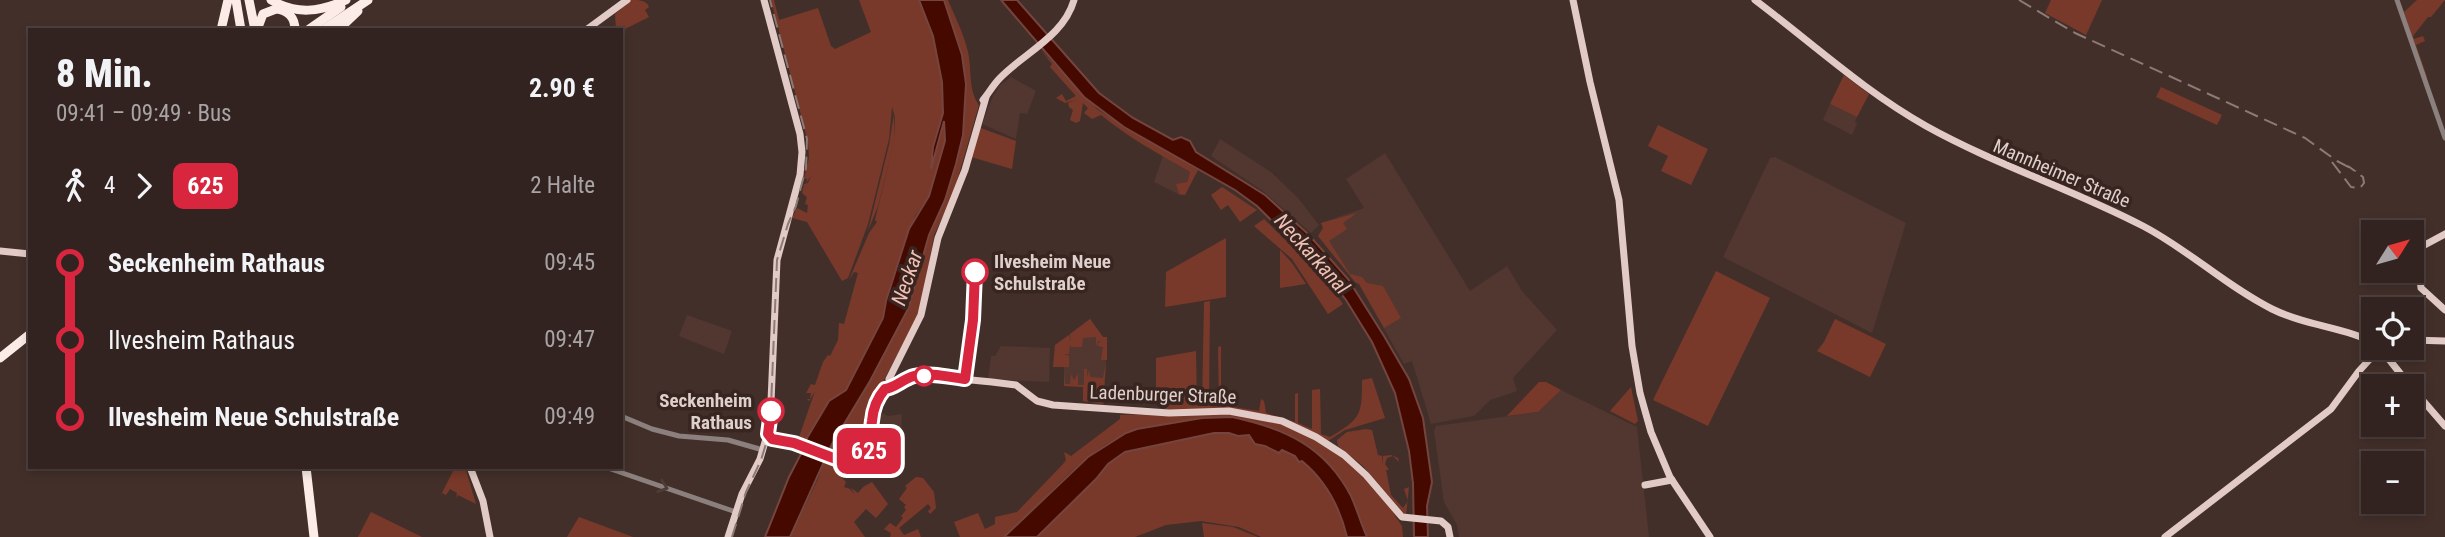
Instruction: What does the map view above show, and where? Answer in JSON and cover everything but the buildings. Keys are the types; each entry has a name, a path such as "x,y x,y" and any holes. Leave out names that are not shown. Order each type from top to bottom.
{"highway":[{"path":"221,28 228,0"},
{"path":"242,0 249,28"},
{"path":"271,0 289,9 308,11 346,0"},
{"path":"311,28 352,0"},
{"path":"320,28 366,3"},
{"path":"326,28 366,3"},
{"path":"333,28 366,3"},
{"path":"340,28 366,3"},
{"path":"252,28 261,16 274,9 289,14 295,28"},
{"path":"0,358 28,336"},
{"path":"0,363 28,341"},
{"path":"307,469 316,537"}],"main road":[{"path":"590,28 612,15 628,0"},
{"path":"766,442 794,443 846,463 859,464 868,455 872,420 880,395 892,381 921,315 938,238 961,178 978,113 1001,77 1063,23 1074,0"},
{"path":"1573,0 1619,200 1632,345 1640,393 1668,479 1702,526 1706,536"},
{"name":"Mannheimer Straße","path":"1755,0 1871,93 1927,127 1978,153 2141,225 2171,242 2260,303 2284,315 2361,339"},
{"path":"728,537 742,494 757,468 766,442 776,260 795,197 802,152 765,3"},
{"path":"2445,234 2419,248 2417,254 2421,288 2445,310"},
{"path":"0,251 28,254"},
{"path":"2424,340 2445,341"},
{"path":"2165,537 2326,413 2369,360"},
{"path":"2390,360 2401,374"},
{"name":"Ladenburger Straße","path":"892,381 919,375 1013,384 1037,401 1053,405 1169,413 1229,411 1282,421 1316,437 1344,455 1366,475 1399,515 1410,520 1441,521 1446,524 1450,537"},
{"path":"2424,402 2445,426"},
{"path":"471,469 484,506 489,537"},
{"path":"1645,483 1668,479"}],"street":[{"path":"2397,0 2445,138"},
{"path":"623,417 679,436 766,442"},
{"path":"611,469 736,512"}],"shaded area":[{"path":"631,0 642,1 649,7 645,10 649,17 623,30 616,28 615,14"},
{"path":"771,0 774,0 779,20 818,8 831,46 835,49 871,32 859,0 919,0 933,36 942,82 943,113 933,147 932,164 943,120 945,141 929,196 915,216 886,301 884,318 846,390 829,401 804,443 798,440 815,391 809,401 807,399 810,399 811,393 806,393 811,384 815,385 823,362 830,356 838,340 839,323 844,324 858,273 854,272 849,280 869,233 877,222 875,220 895,138 895,117 892,107 889,139 868,224 848,278 842,281 807,222 792,218 797,208 807,213 807,197 802,193 804,184 808,183 811,176 806,183 807,179 804,178 809,158 808,142"},
{"path":"944,0 948,0 964,39 972,86 979,105 953,195 934,235 920,312 878,391 868,420 868,448 861,460 850,462 851,455 848,461 828,452 908,309 929,235 956,164 966,84 962,55"},
{"path":"2051,0 2102,0 2086,35 2045,13"},
{"path":"2417,0 2445,0 2413,36 2414,39 2423,36 2425,41 2416,45 2427,77 2404,12"},
{"path":"1040,49 1098,110 1198,170 1185,195 1179,194 1176,184 1187,182 1190,172 1133,138 1101,115 1092,119 1084,113 1088,108 1083,103 1080,121 1076,123 1070,120 1073,110 1068,103 1077,100 1065,103 1056,98 1062,94 1066,101 1076,96 1050,67 1052,64"},
{"path":"1844,75 1869,94 1857,117 1830,104"},
{"path":"1011,77 1036,91 1027,114 1020,113 1016,139 982,124 993,96 1000,85"},
{"path":"2161,87 2222,115 2217,125 2156,97"},
{"path":"1830,104 1857,117 1852,135 1823,120"},
{"path":"894,114 895,138 878,206 868,231"},
{"path":"1658,125 1708,149 1691,185 1661,171 1668,156 1648,146"},
{"path":"978,127 1016,141 1012,169 971,157"},
{"path":"1220,139 1271,172 1298,198 1319,225 1311,233 1263,191 1211,156"},
{"path":"1385,153 1470,291 1507,266 1522,291 1557,330 1513,378 1517,391 1490,400 1474,416 1431,424 1412,361 1404,364 1359,284 1318,236 1323,228 1321,223 1364,208 1346,179"},
{"path":"1163,156 1190,172 1182,196 1154,182"},
{"path":"1775,157 1906,223 1872,333 1723,257 1770,158"},
{"path":"1222,187 1257,210 1240,222 1228,205 1221,210 1211,195"},
{"path":"1357,213 1343,223 1347,229 1329,241 1350,274 1362,277 1367,283 1383,286 1401,318 1384,328 1359,284 1355,282 1318,236 1323,228 1321,223"},
{"path":"1264,219 1322,276 1343,304 1328,314 1292,259 1254,226"},
{"path":"1226,238 1226,297 1165,307 1166,272"},
{"path":"1280,250 1292,263 1306,284 1280,288"},
{"path":"1716,271 1770,298 1708,426 1653,400"},
{"path":"1210,301 1209,405 1219,404 1218,347 1221,346 1221,405 1259,411 1261,399 1264,401 1266,413 1295,422 1295,394 1298,393 1298,423 1312,429 1312,390 1320,389 1321,434 1330,437 1358,415 1362,380 1372,378 1385,418 1345,430 1328,441 1262,414 1174,412 1165,409 1166,400 1163,395 1156,395 1156,358 1196,351 1197,406 1202,406 1204,302"},
{"path":"687,315 732,331 724,354 679,336"},
{"path":"1090,319 1103,337 1107,337 1104,405 1083,401 1084,387 1064,386 1064,367 1053,367 1055,345"},
{"path":"1090,319 1103,337 1107,337 1107,360 1101,360 1103,347 1098,346 1098,343 1102,341 1098,341 1096,347 1096,337 1083,338 1082,347 1071,347 1070,344 1069,354 1064,354 1069,356 1069,367 1053,367 1055,345 1069,335 1071,342 1070,334"},
{"path":"1835,319 1886,344 1870,377 1817,351"},
{"path":"1001,346 1050,348 1049,382 988,379 991,356 995,356"},
{"path":"1106,362 1103,404 1083,401 1083,387 1064,386 1064,370 1065,384 1070,384 1071,374 1074,380 1078,374 1078,385 1084,385 1084,369 1087,369 1087,378 1089,370 1090,377 1103,378"},
{"path":"1539,382 1546,382 1561,390 1538,412 1507,416"},
{"path":"1631,387 1638,421 1635,424 1610,411"},
{"path":"1561,390 1637,427 1649,537 1459,537 1457,525 1444,502 1434,431 1436,426 1538,412"},
{"path":"877,410 888,416 902,414 901,437 884,442 874,439"},
{"path":"1243,414 1297,429 1357,467 1399,519 1393,513 1402,526 1403,537 1261,537 1239,527 1201,521 1166,525 1135,537 1018,537 1113,454 1216,428 1311,447 1255,422 1222,418 1184,422 1119,437 1080,463 1057,485 1011,531 1016,537 960,537 954,522 978,513 985,529 995,524 995,517 1017,512 1063,464 1066,460 1064,452 1071,456 1120,419 1120,415"},
{"path":"1372,430 1383,465 1383,456 1391,455 1398,458 1399,462 1393,456 1387,458 1385,464 1389,470 1386,470 1391,495 1403,508 1407,502 1406,516 1363,466 1338,446 1337,440 1347,432"},
{"path":"826,457 846,465 840,476 846,482 844,487 855,495 851,488 858,493 872,482 888,504 876,518 866,509 854,522 865,537 775,537 792,534"},
{"path":"454,469 466,469 476,504 458,495 456,498 457,493 450,489 446,495 442,493"},
{"path":"916,477 923,478 934,492 936,508 930,514 928,511 931,508 928,504 899,528 904,535 918,529 921,537 890,537 891,533 884,529 890,523 896,527 903,518 901,516 906,505 899,499 907,488 905,486"},
{"path":"1409,487 1408,500 1404,489"},
{"path":"371,512 422,537 358,537"},
{"path":"579,517 633,537 567,537"},
{"path":"1202,523 1233,527 1258,537 1204,537"}],"water":[{"name":"Neckar","path":"919,0 944,0 962,55 966,84 963,135 956,164 945,200 929,235 908,309 870,381 832,444 790,537 765,537 804,443 829,401 846,390 883,318 909,229 929,196 945,141 944,121 931,169 933,147 943,113 942,82 933,36"},
{"name":"Neckarkanal","path":"1001,0 1017,0 1099,93 1133,118 1173,140 1181,137 1190,141 1196,152 1265,195 1308,234 1348,279 1409,379 1423,418 1432,482 1427,506 1428,537 1414,537 1413,483 1409,451 1395,393 1372,342 1346,300 1327,276 1257,206 1235,190 1124,127 1084,97"},
{"path":"1232,417 1286,434 1316,452 1341,479 1351,496 1367,537 1347,537 1336,505 1324,486 1295,456 1255,444 1249,435 1214,433 1125,452 1108,464 1037,537 1004,537 1088,457 1126,433 1202,418"}],"railway":[{"path":"732,537 770,431 777,260 806,168 807,139 770,0"},
{"path":"2019,0 2075,33 2305,138 2356,171"},
{"path":"2332,162 2351,187 2360,188 2364,183 2363,177 2348,166"}],"bus line":[{"name":"625","path":"771,411 768,434 772,439 794,443 849,464 863,462 869,451 875,408 880,395 887,387 893,388 919,375 965,379 973,320 975,272"}],"place":[{"name":"Ilvesheim Neue Schulstraße","path":"975,272"},
{"name":"Seckenheim Rathaus","path":"771,411"}]}
